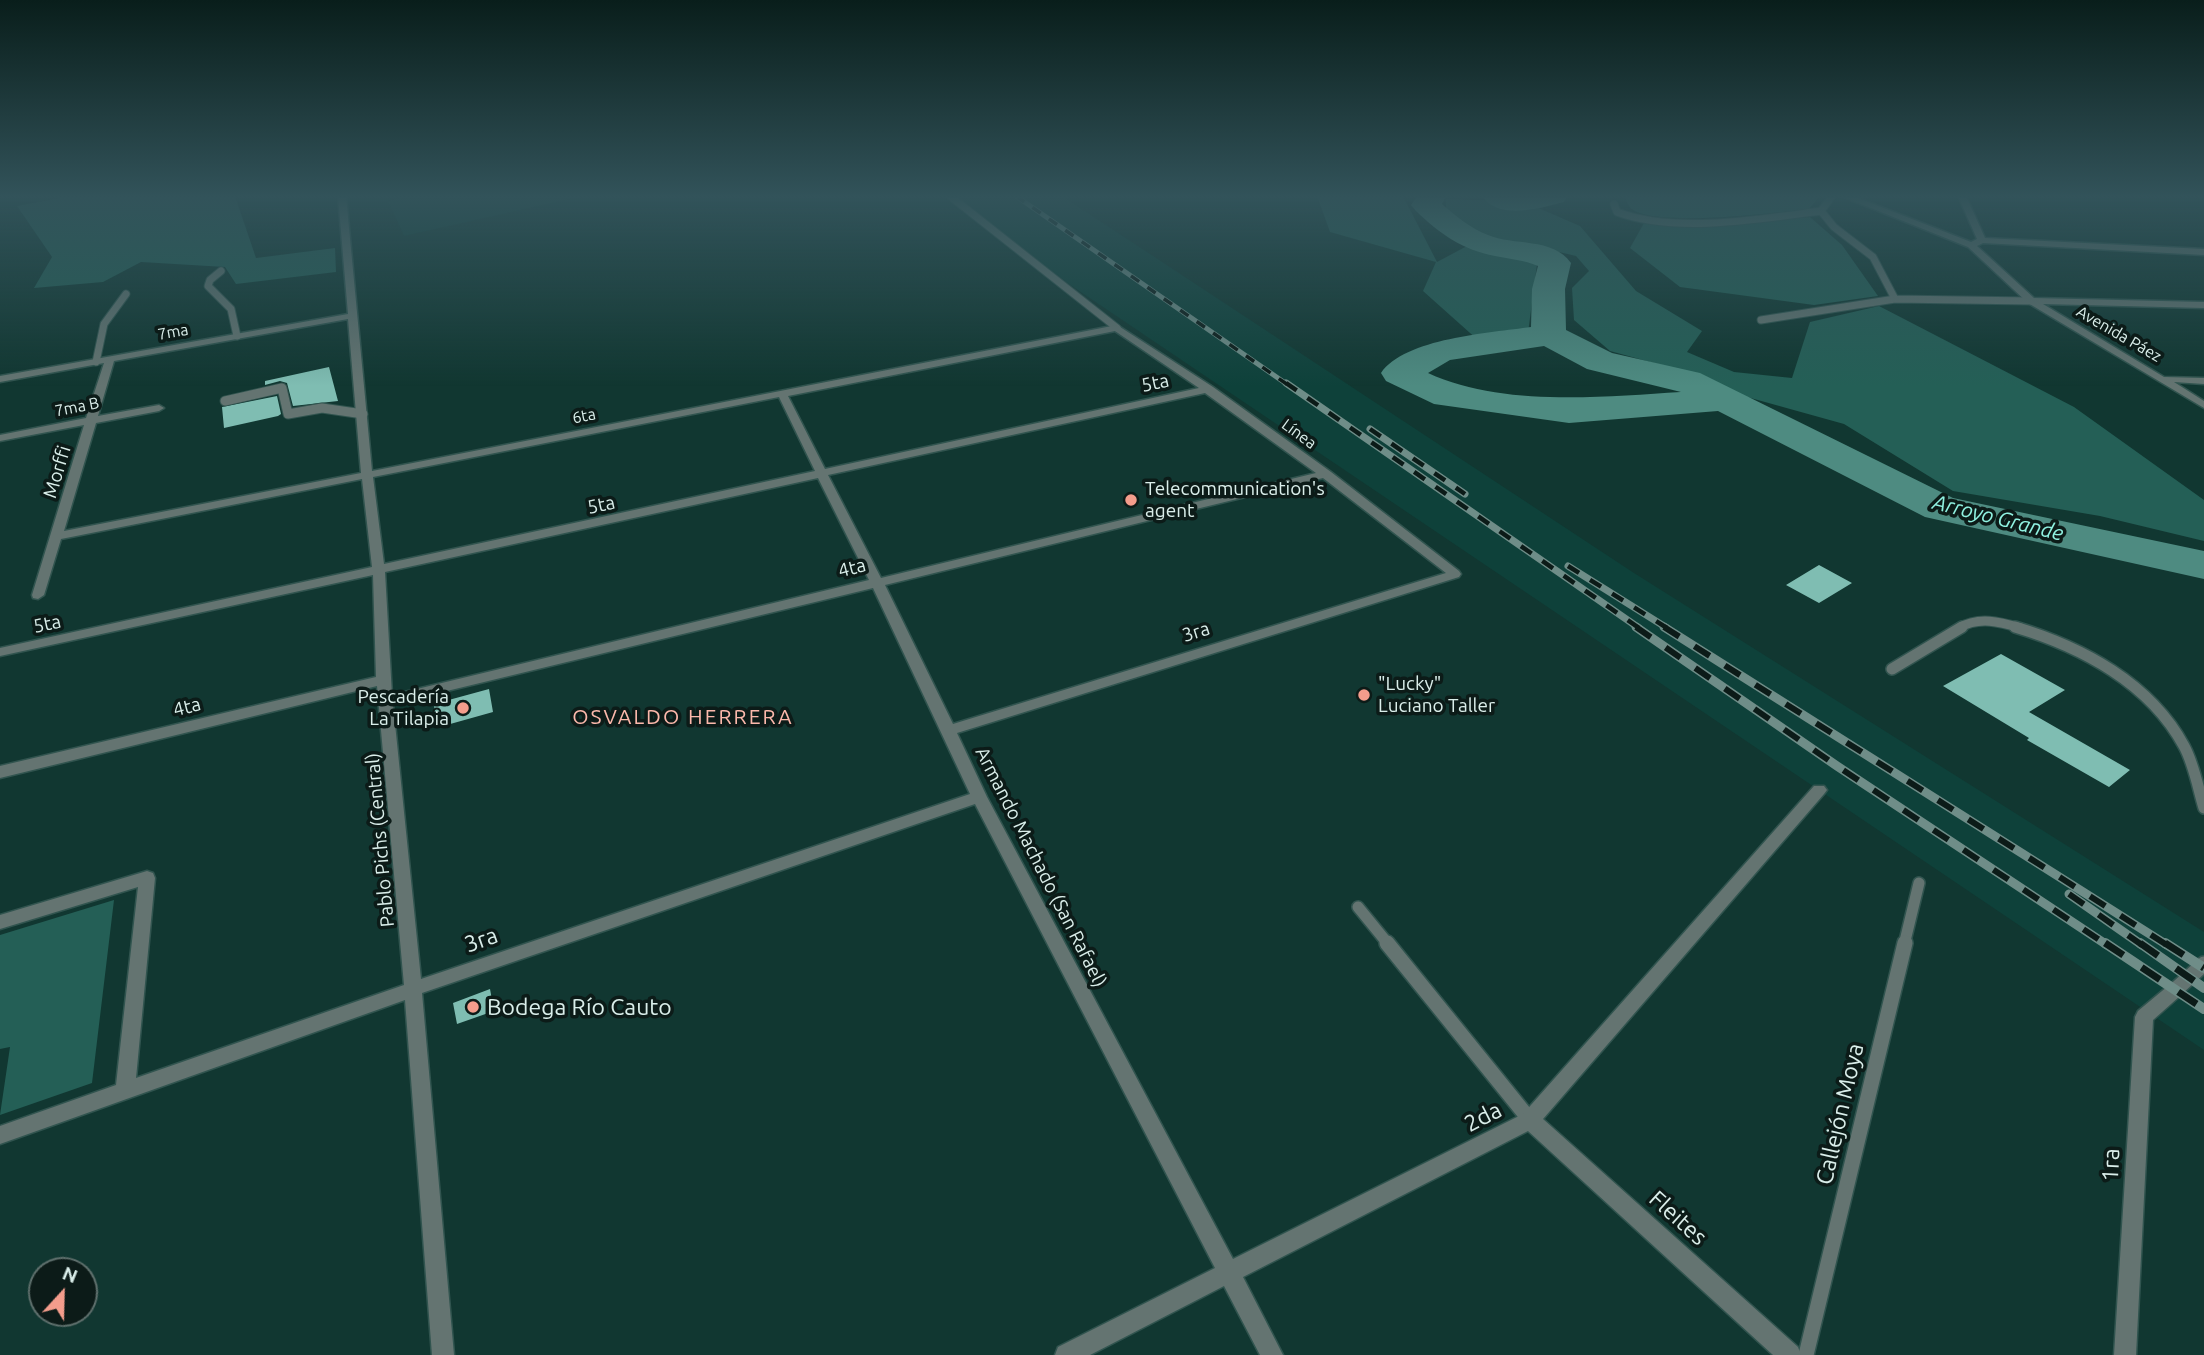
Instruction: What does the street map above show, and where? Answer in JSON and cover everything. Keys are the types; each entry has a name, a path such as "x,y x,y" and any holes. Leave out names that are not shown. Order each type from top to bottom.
{"street":[{"name":"Pablo Pichs (Central)","path":"347,259 379,571 383,680 413,989 443,1355"},
{"name":"Avenida Páez","path":"1986,259 2031,301 2165,379 2204,405"},
{"path":"2031,301 2204,305"},
{"name":"7ma","path":"0,379 351,316"},
{"name":"Línea","path":"1117,328 1209,389 1327,474 1455,574"},
{"name":"6ta","path":"56,536 1117,328"},
{"name":"Morffi","path":"38,595 110,359"},
{"path":"2165,379 2204,381"},
{"name":"5ta","path":"0,652 1209,389"},
{"name":"Armando Machado (San Rafael)","path":"782,394 878,582 950,730 979,797 1227,1274 1272,1355"},
{"name":"7ma B","path":"0,438 159,408"},
{"name":"4ta","path":"386,701 1327,474"},
{"name":"3ra","path":"950,730 1455,574"},
{"name":"4ta","path":"0,772 383,680"},
{"name":"2da","path":"1066,1355 1531,1120 1819,790"},
{"name":"3ra","path":"0,1135 413,989 979,797"},
{"path":"0,922 147,878 125,1091"},
{"name":"1ra","path":"2125,1355 2144,1017 2174,991"},
{"name":"Fleites","path":"1531,1120 1790,1355"}],"lane":[{"path":"1029,259 1117,328"},
{"path":"1874,259 1895,299"},
{"path":"221,271 210,280 208,286 231,309 237,336"},
{"path":"96,362 104,324 126,294"},
{"path":"1761,320 1895,299 2031,301"},
{"path":"225,401 282,388 288,415 322,408 363,414"},
{"path":"1892,669 1970,622 1996,621 2050,637 2097,660 2152,701 2185,747 2204,808"},
{"name":"Callejón Moya","path":"1806,1355 1919,883"},
{"path":"1358,907 1531,1120"},
{"path":"2174,991 2204,964"}],"shaded area":[{"path":"1037,259 1158,259 1634,573 2204,932 2204,1050 1069,284"}],"green space":[{"path":"51,259 335,259 336,272 236,284 225,267 141,262 103,282 34,288"},
{"path":"1426,259 1436,259 1437,262 1442,259 1527,259 1537,264 1528,333 1479,341 1423,291 1436,262"},
{"path":"1579,259 1609,259 1636,291 1702,331 1687,352 1734,372 1792,378 1810,322 1879,306 2074,407 2204,500 2204,541 2100,516 1953,491 1844,424 1729,392 1683,371 1610,351 1574,320 1572,288 1589,271"},
{"path":"1644,259 1852,259 1878,296 1814,305 1680,287"},
{"path":"114,900 92,1083 0,1115 10,1047 0,1049 0,935"}],"building":[{"path":"329,367 338,401 293,406 287,383 280,381 265,385 265,381"},
{"path":"277,396 281,414 278,416 224,428 222,407"},
{"path":"1819,565 1852,583 1819,603 1786,585"},
{"path":"2001,654 2065,690 2029,712 2130,770 2109,787 2027,740 2029,738 1943,686"},
{"name":"Pescadería La Tilapia","path":"489,689 493,712 436,728 434,704"},
{"name":"Bodega Río Cauto","path":"490,989 494,1011 457,1024 453,1003"}],"waterway":[{"name":"Arroyo Grande","path":"1549,259 1555,263 1548,299 1549,335"},
{"name":"Arroyo Grande","path":"1549,335 1600,361 1687,381 1940,508 2204,565"},
{"name":"Arroyo Grande","path":"1549,335 1441,351 1399,373 1447,396 1569,411 1709,402"}],"railway":[{"path":"1107,259 1288,385"},
{"path":"1286,383 1639,628"},
{"path":"1370,429 1465,494"},
{"path":"1568,566 1667,628"},
{"path":"1636,627 1837,766 2107,945"},
{"path":"1664,627 2167,945"},
{"path":"2069,894 2142,945"},
{"path":"2105,943 2204,1009"},
{"path":"2140,943 2204,988"},
{"path":"2165,943 2204,968"}],"place":[{"name":"Telecommunication's agent","path":"1131,500"},
{"name":"\"Lucky\" Luciano Taller","path":"1364,695"},
{"name":"Pescadería La Tilapia","path":"463,708"},
{"name":"Bodega Río Cauto","path":"473,1007"}],"district":[{"name":"OSVALDO HERRERA","path":"683,717"}]}
